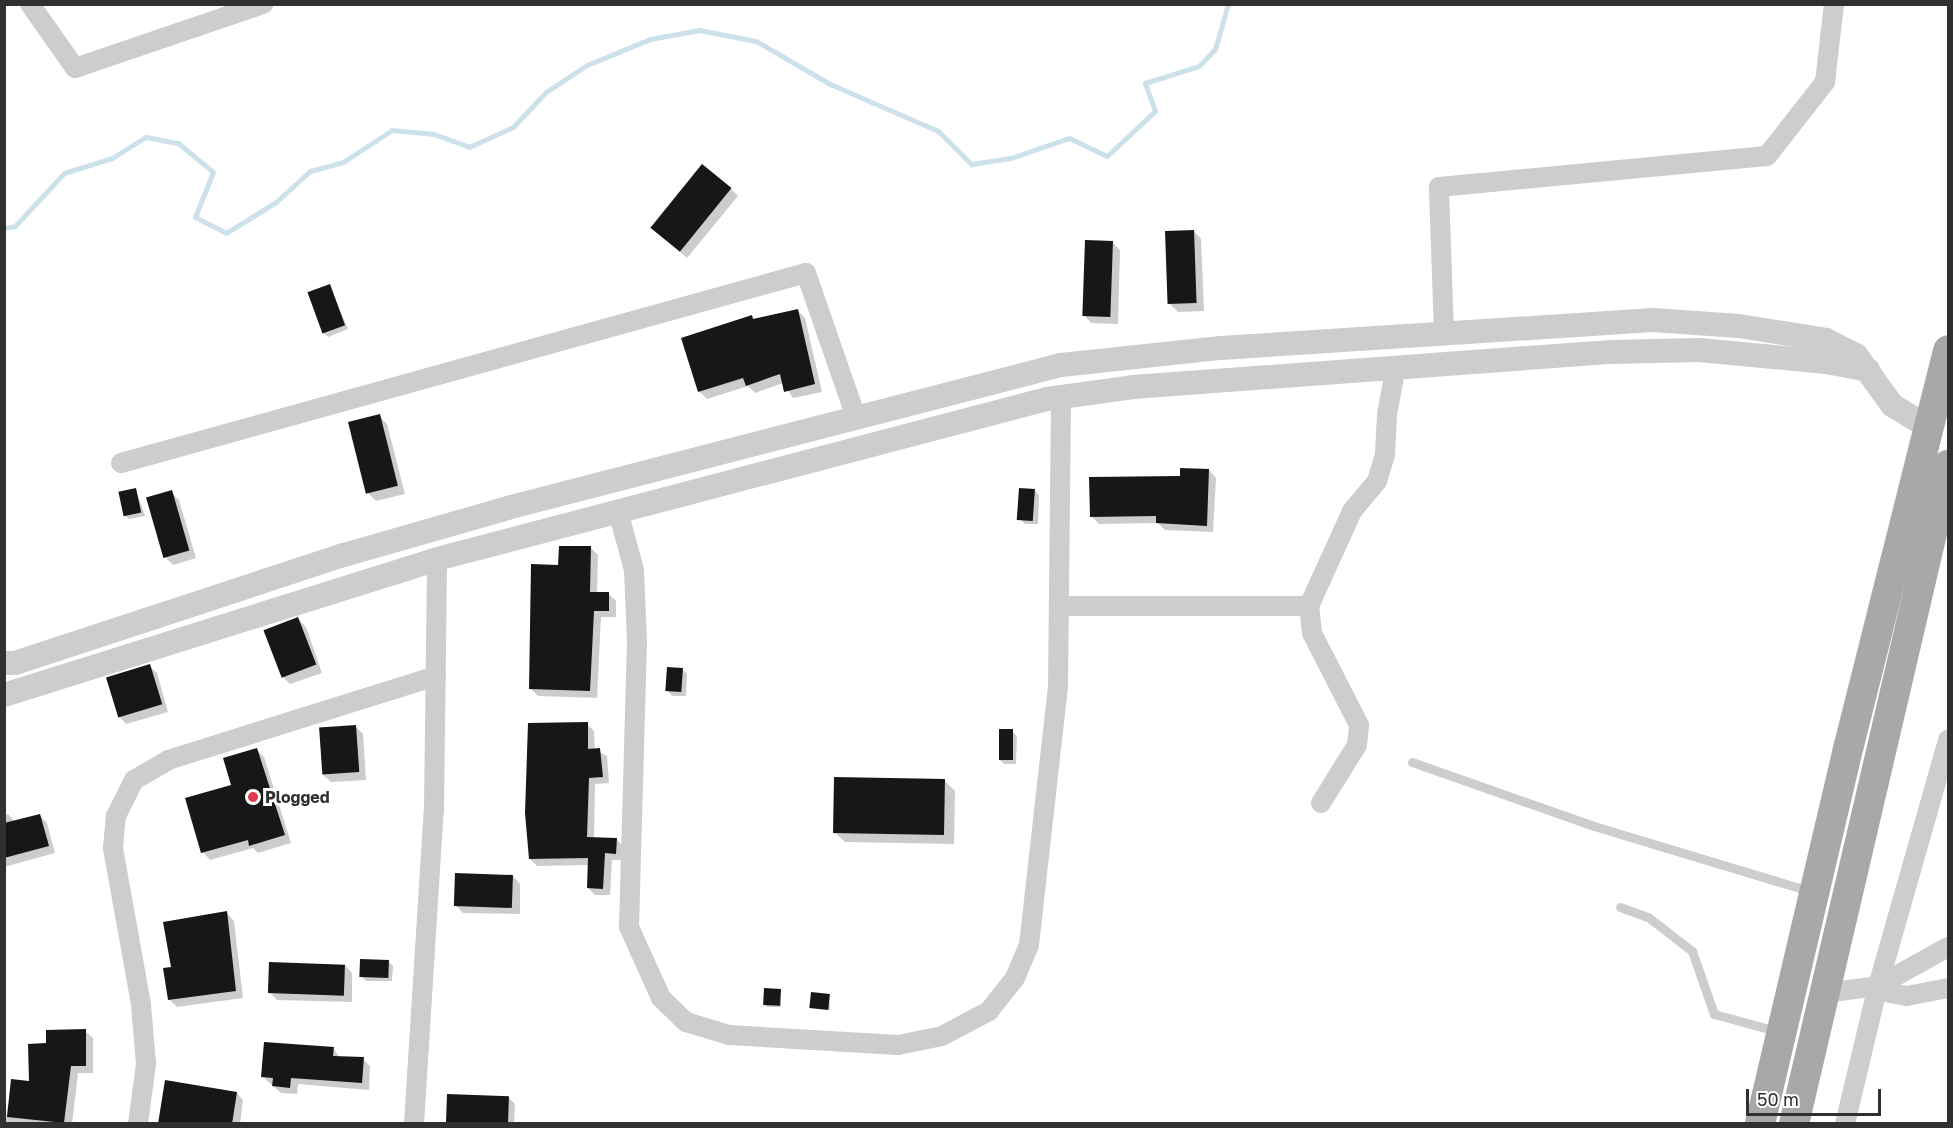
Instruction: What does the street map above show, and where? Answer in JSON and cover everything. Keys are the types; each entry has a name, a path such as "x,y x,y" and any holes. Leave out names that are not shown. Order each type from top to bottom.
{"main road":[{"path":"1760,1124 1814,893 1948,350"},
{"path":"1794,1124 1948,465"}],"street":[{"path":"30,4 75,68 263,4"},
{"path":"1444,333 1439,187 1767,156 1825,82 1834,4"},
{"path":"121,463 806,273 856,417"},
{"path":"4,663 15,663 344,555 511,507 1060,365 1221,348 1653,320 1739,326 1826,340 1856,355 1870,370 1892,405 1928,427"},
{"path":"4,695 437,559 1060,397 1133,387 1612,352 1699,350 1826,362 1870,370"},
{"path":"1321,803 1357,744 1359,725 1312,633 1309,606 1352,511 1377,481 1385,454 1387,414 1396,367"},
{"path":"618,511 634,570 637,641 628,927 661,998 686,1022 729,1035 898,1045 942,1036 989,1011 1015,978 1029,945 1058,687 1060,397"},
{"path":"414,1124 434,810 437,559"},
{"path":"1059,606 1309,606"},
{"path":"138,1124 146,1064 141,1004 113,848 116,816 134,780 168,760 436,676"},
{"path":"1845,1124 1878,986 1948,740"},
{"path":"1824,993 1878,986 1948,947"},
{"path":"1878,986 1890,993 1907,996 1948,988"}],"lane":[{"path":"1412,762 1594,826 1814,893"},
{"path":"1620,907 1648,916 1692,951 1714,1014 1782,1033"}],"building":[{"path":"702,164 732,188 680,252 650,228"},
{"path":"1194,230 1197,303 1168,304 1165,231"},
{"path":"1085,240 1113,241 1110,317 1082,316"},
{"path":"330,284 345,325 322,334 307,292"},
{"path":"798,309 815,384 784,392 780,374 746,386 743,378 698,392 681,338 752,315 753,319"},
{"path":"380,414 398,486 366,494 348,422"},
{"path":"1180,468 1209,469 1207,526 1156,523 1156,516 1090,517 1089,477 1180,476"},
{"path":"136,488 141,512 124,516 118,492"},
{"path":"1019,488 1035,489 1033,521 1017,520"},
{"path":"172,490 189,551 163,558 146,497"},
{"path":"559,546 591,546 590,592 609,592 609,611 594,611 590,691 529,689 531,564 558,565"},
{"path":"298,617 316,665 282,678 263,630"},
{"path":"150,664 162,704 118,718 106,677"},
{"path":"667,667 683,668 681,692 665,691"},
{"path":"588,722 588,749 600,748 603,777 589,778 587,837 617,838 616,854 605,853 603,889 587,888 588,858 529,859 525,813 528,723"},
{"path":"356,725 359,772 322,774 319,728"},
{"path":"999,729 1013,729 1013,760 999,760"},
{"path":"257,748 285,835 249,846 248,840 201,853 185,798 231,785 223,758"},
{"path":"834,777 945,779 944,835 833,833"},
{"path":"40,814 49,846 4,858 4,823"},
{"path":"455,873 513,875 512,908 454,906"},
{"path":"227,911 236,991 168,1000 163,968 171,967 163,922"},
{"path":"360,959 389,960 388,978 359,977"},
{"path":"269,962 345,965 344,996 268,993"},
{"path":"764,988 781,989 780,1006 763,1005"},
{"path":"811,992 830,994 828,1010 809,1008"},
{"path":"86,1029 86,1066 71,1066 64,1123 7,1117 11,1079 29,1081 28,1044 46,1043 46,1030"},
{"path":"264,1042 334,1047 333,1056 364,1057 362,1083 291,1078 290,1088 272,1086 273,1078 261,1077"},
{"path":"165,1080 237,1092 232,1124 158,1124"},
{"path":"447,1094 509,1096 508,1124 446,1124"}],"waterway":[{"path":"4,228 15,226 64,173 112,158 146,137 178,143 213,172 195,217 226,233 276,202 310,171 343,162 392,130 434,134 469,147 513,127 546,92 587,65 650,39 699,30 756,41 830,84 938,131 971,164 1011,158 1069,138 1107,156 1155,111 1145,83 1199,66 1215,49 1228,4"}],"place":[{"name":"Plogged","path":"253,797"}]}
